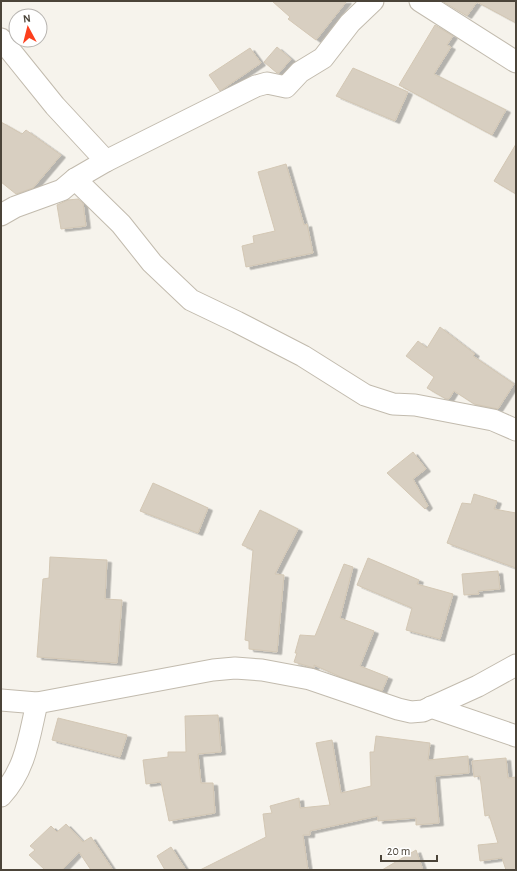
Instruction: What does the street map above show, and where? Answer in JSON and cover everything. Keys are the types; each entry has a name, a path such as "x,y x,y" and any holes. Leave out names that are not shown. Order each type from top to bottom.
{"street":[{"path":"1,215 14,207 62,190 75,179 106,161 256,86 267,83 286,86 300,72 323,58 350,23 373,1"},
{"path":"420,1 516,62"},
{"path":"1,39 55,106 106,161"},
{"path":"75,179 121,224 152,263 191,300 303,356 365,395 393,404 415,405 493,420 516,430"},
{"path":"1,700 37,703 213,670 235,668 262,670 310,679 411,712 423,711 478,686 516,665"},
{"path":"1,796 10,787 20,769 37,703"},
{"path":"431,707 516,736"}],"building":[{"path":"272,1 347,1 316,40 288,19 290,17"},
{"path":"442,1 516,1 516,23 477,2 467,16"},
{"path":"435,25 453,36 447,45 451,47 434,74 506,110 492,135 399,85"},
{"path":"277,47 291,59 279,73 264,62"},
{"path":"250,48 261,63 220,91 209,75"},
{"path":"353,68 408,92 395,121 336,96"},
{"path":"1,122 22,134 26,130 61,155 33,188 16,194 1,182"},
{"path":"516,144 516,194 494,181"},
{"path":"286,164 304,225 307,224 313,253 246,267 242,246 254,243 253,236 275,231 258,172"},
{"path":"78,199 83,203 86,226 61,229 57,205 68,200"},
{"path":"440,327 475,354 473,356 514,384 498,409 474,404 454,391 449,399 446,399 427,388 434,377 406,356 418,341 427,348"},
{"path":"413,452 426,469 413,479 428,506 425,509 387,473"},
{"path":"153,483 208,508 198,533 140,511"},
{"path":"474,494 497,501 494,509 516,513 516,568 447,543 462,503 471,504"},
{"path":"260,510 298,529 275,574 284,575 277,652 249,649 249,641 245,640 253,550 242,545"},
{"path":"50,557 107,560 105,599 122,600 117,663 37,657 43,579 49,578"},
{"path":"368,558 419,580 417,584 453,594 440,639 406,630 412,608 357,585"},
{"path":"344,564 353,567 340,618 374,631 360,666 388,677 382,691 343,678 314,665 314,668 294,662 300,635 315,636"},
{"path":"498,571 500,589 478,591 479,594 464,595 462,574"},
{"path":"218,715 221,752 198,754 201,783 213,783 215,813 169,821 161,782 146,784 143,760 168,757 168,752 186,752 185,716"},
{"path":"58,718 127,735 120,757 52,740"},
{"path":"376,736 430,743 428,760 468,756 469,773 435,776 439,823 416,825 416,818 378,821 378,816 310,831 310,835 303,835 308,870 200,870 266,837 263,814 272,813 270,806 299,798 300,808 330,805 316,743 332,740 341,793 371,786 370,752 374,752"},
{"path":"506,758 508,778 516,777 516,870 506,870 502,858 480,861 478,845 498,843 489,815 485,816 480,776 474,777 472,761"},
{"path":"66,824 83,842 91,837 113,870 91,870 79,852 62,870 45,870 29,855 35,850 30,846 51,826 57,832"},
{"path":"171,847 186,870 165,870 157,856"},
{"path":"416,850 423,870 382,870"}]}
